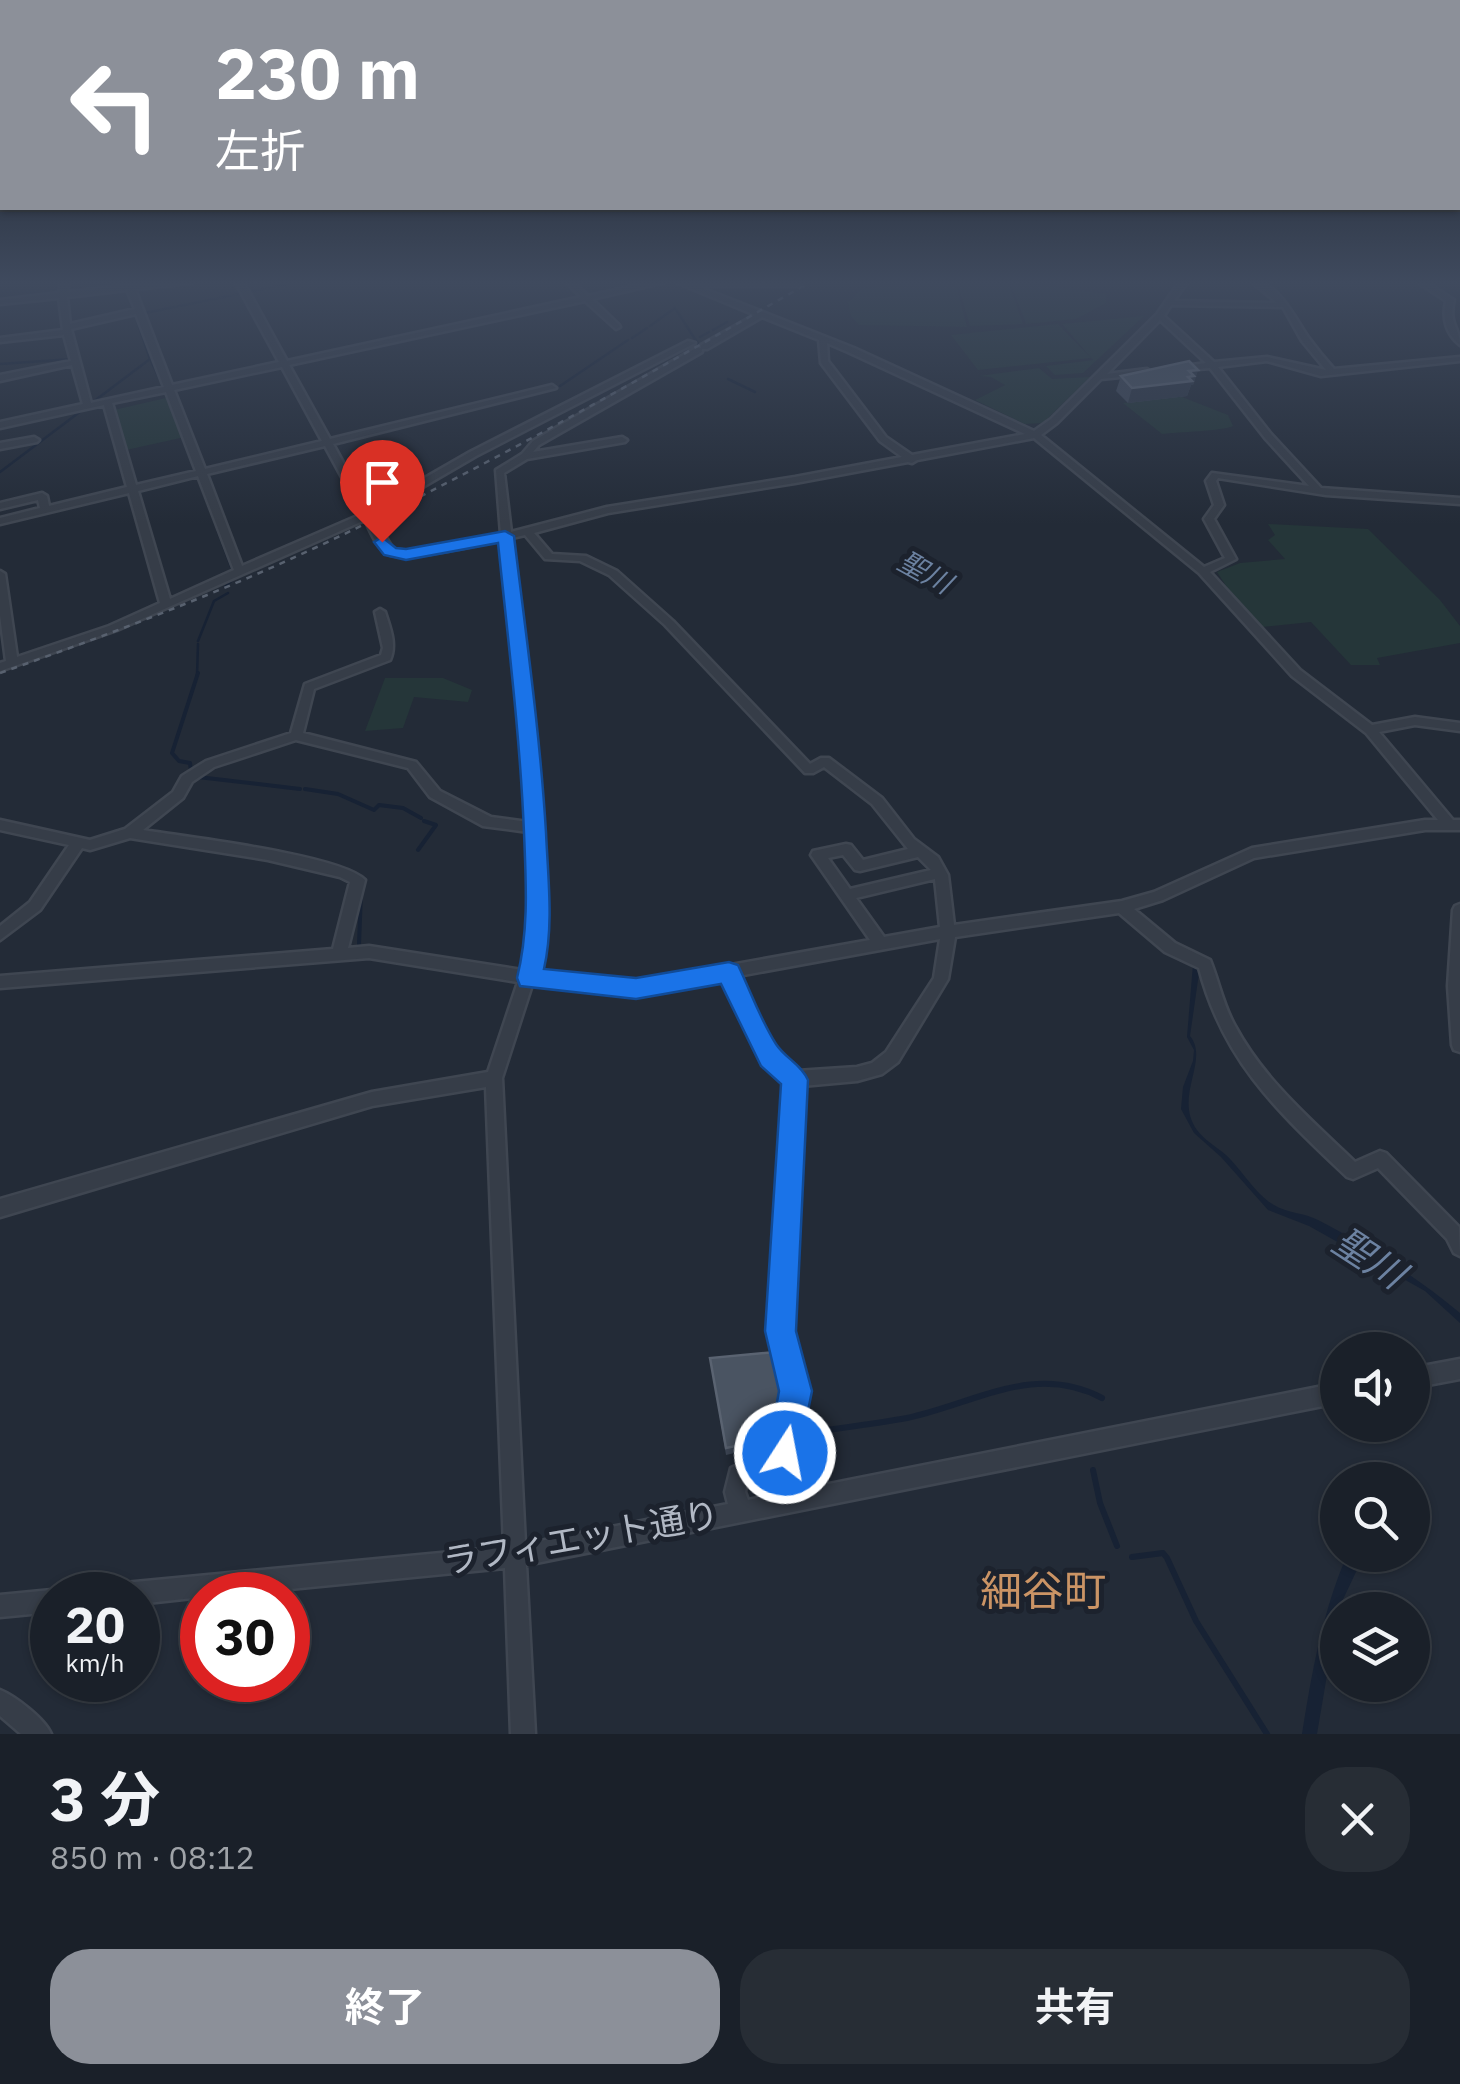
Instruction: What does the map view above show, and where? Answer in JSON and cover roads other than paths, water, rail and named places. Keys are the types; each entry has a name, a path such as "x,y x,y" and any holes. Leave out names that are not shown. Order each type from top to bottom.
{"street":[{"path":"0,378 76,362 88,406"},
{"path":"158,362 239,571"},
{"path":"0,425 294,362"},
{"path":"0,574 6,665 113,628 367,515 473,454 665,362"},
{"path":"525,456 536,443 671,362"},
{"path":"825,362 883,439 912,460"},
{"path":"874,362 1035,435 1074,465 1204,571 1296,673 1370,730 1454,824"},
{"path":"284,364 390,552 406,554 528,532 607,510 912,460 1035,435 1113,362"},
{"path":"1208,362 1317,490"},
{"path":"1098,377 1259,362"},
{"path":"1286,362 1321,373 1431,362"},
{"path":"1324,362 1332,372"},
{"path":"0,521 552,388"},
{"path":"107,402 166,604"},
{"path":"0,446 34,440"},
{"path":"523,1734 512,1556 494,1078 537,946 531,754 499,472 525,456 622,440"},
{"path":"1204,571 1231,559 1209,519 1219,505 1212,477 1223,475 1317,490 1460,501"},
{"path":"0,506 42,496 45,510"},
{"path":"528,532 549,557 582,558 613,573 669,623 809,770 824,761 877,801 909,843 922,851 939,872 948,932 942,979 892,1057 876,1070 794,1080 770,1058 729,973"},
{"path":"296,736 309,687 386,657 389,648 380,612"},
{"path":"1370,730 1416,721 1460,727"},
{"path":"0,825 90,845 130,833 178,795 187,779 210,764 296,736 412,765 435,794 488,822 534,828"},
{"path":"0,982 369,952 529,978 636,988 948,932 1122,906 1158,896 1252,852 1454,824"},
{"path":"130,833 268,855 343,872 358,880 340,952"},
{"path":"0,934 34,906 78,843"},
{"path":"880,944 818,856 846,848 860,866 922,851"},
{"path":"846,895 939,872"},
{"path":"1122,906 1159,941 1183,957 1205,964 1212,995 1226,1028 1259,1080 1353,1171 1380,1159 1453,1233 1460,1247"},
{"path":"1460,910 1456,986 1460,1045"},
{"path":"0,1208 372,1098 494,1078"},
{"path":"741,1511 735,1492 738,1475 785,1453 792,1431 796,1391 780,1331 794,1080"},
{"path":"1430,1375 1460,1369"},
{"name":"ラフィエット通り","path":"160,1590 512,1556 1320,1397"},
{"path":"0,1606 30,1603"},
{"path":"0,1700 39,1734"}],"water":[{"path":"1193,964 1200,966 1190,1036 1196,1056 1189,1105 1197,1130 1226,1155 1267,1201 1318,1220 1392,1263 1460,1313 1460,1323 1425,1291 1309,1226 1268,1210 1194,1133 1181,1109 1194,1050 1187,1037"},
{"path":"1340,1572 1356,1572 1347,1592 1333,1592"},
{"path":"1320,1639 1322,1702 1317,1734 1302,1734"}],"waterway":[{"path":"0,364 30,362"},
{"path":"0,472 146,362"},
{"path":"151,362 164,388"},
{"path":"560,386 596,362"},
{"name":"聖川","path":"728,379 755,392"},
{"path":"165,391 176,420"},
{"path":"177,422 185,444"},
{"path":"186,446 195,470"},
{"path":"197,475 233,572"},
{"path":"225,587 235,577"},
{"path":"198,641 214,601 228,593"},
{"path":"197,676 198,644"},
{"path":"191,771 190,763 179,761 172,753 198,673"},
{"path":"198,777 300,789"},
{"path":"305,789 338,794 374,810 379,805 403,808 421,818"},
{"path":"418,850 436,825 424,821"},
{"path":"359,944 361,892"},
{"path":"807,1433 907,1418 1028,1385 1077,1388 1102,1398"},
{"path":"1093,1470 1100,1503 1117,1546"},
{"path":"1132,1557 1163,1553 1167,1558 1196,1621 1267,1734"}],"railway":[{"path":"0,673 278,565 443,485 668,362"}],"district":[{"name":"細谷町","path":"1043,1591"}]}
